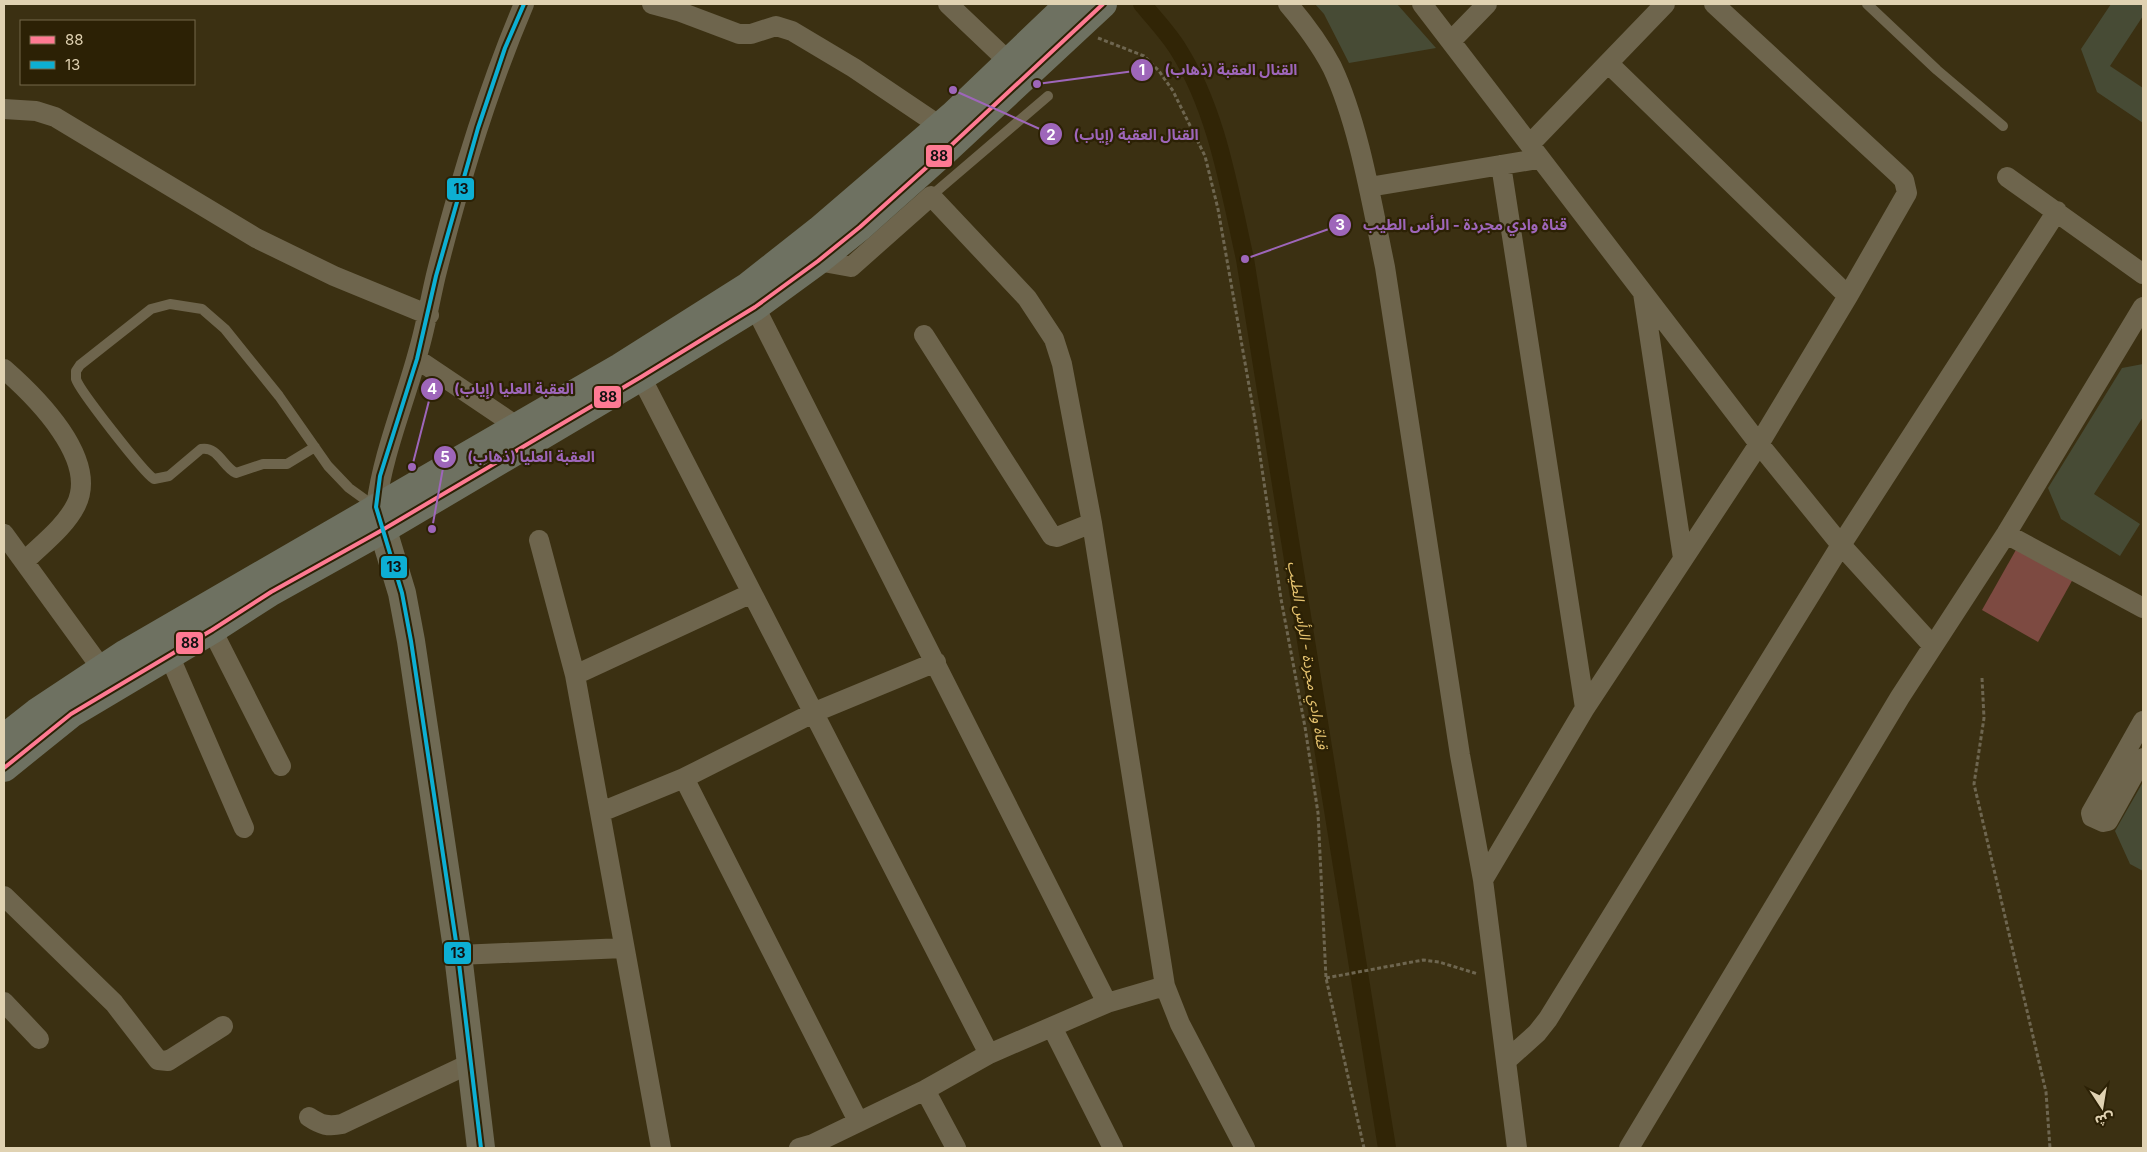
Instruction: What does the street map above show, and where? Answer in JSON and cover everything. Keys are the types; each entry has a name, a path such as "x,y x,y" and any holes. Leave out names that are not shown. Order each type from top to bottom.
{"highway":[{"path":"4,768 70,714 212,630 518,427 646,351 748,286 819,230 940,126 1008,61 1084,14"},
{"path":"4,738 37,712 102,669 641,377 755,306 818,261 945,151 1084,14"}],"street":[{"path":"481,1148 458,955 412,641 402,593 380,518 380,476 417,358 429,314 436,276 478,128 505,48 524,4"},
{"path":"652,4 678,11 740,34 751,34 776,26 792,31 854,68 940,126"},
{"path":"948,4 1008,61"},
{"path":"1288,4 1314,37 1332,67 1369,187 1394,321 1447,677 1483,880 1517,1148"},
{"path":"1422,4 1759,444 1841,545 1932,645"},
{"path":"1451,41 1487,4"},
{"path":"1369,187 1501,165 1534,152 1608,64 1665,4"},
{"path":"1483,880 1584,708 1759,444 1903,203 1907,193 1904,180 1714,4"},
{"path":"1608,64 1848,296"},
{"path":"4,109 36,111 54,116 256,238 325,272 429,314"},
{"path":"1501,165 1584,708"},
{"path":"2008,177 2143,274"},
{"path":"818,261 851,267 931,196 1028,298 1054,339 1070,400 1092,523 1164,986 1184,1032 1245,1148"},
{"path":"1507,1060 1537,1033 1548,1019 1841,545 2056,211"},
{"path":"1643,291 1683,558"},
{"path":"755,306 1107,1003"},
{"path":"1629,1148 1932,645 2006,534 2141,317"},
{"path":"924,336 1052,536 1056,538 1092,523"},
{"path":"417,358 518,427"},
{"path":"4,370 28,393 62,433 76,457 82,476 81,492 76,506 62,524 25,561"},
{"path":"641,377 752,594 815,712 988,1054"},
{"path":"4,534 102,669"},
{"path":"2006,534 2143,608"},
{"path":"539,540 575,675 661,1148"},
{"path":"575,675 752,594"},
{"path":"212,630 281,766"},
{"path":"169,655 244,828"},
{"path":"601,812 684,778 815,712 936,662"},
{"path":"2143,721 2091,813 2092,817 2103,822 2108,821 2143,758"},
{"path":"684,778 858,1121"},
{"path":"4,896 114,1003 158,1060 168,1061 223,1026"},
{"path":"458,955 624,948"},
{"path":"799,1148 813,1144 925,1090 988,1054 1107,1003 1164,986"},
{"path":"4,1002 39,1039"},
{"path":"1052,1027 1113,1148"},
{"path":"310,1117 321,1124 331,1126 342,1124 471,1063"},
{"path":"925,1090 956,1148"}],"lane":[{"path":"1868,4 1937,70 2003,126"},
{"path":"931,196 1048,96"},
{"path":"315,447 287,464 263,464 236,473 230,470 213,450 201,449 169,476 154,479 148,475 84,392 76,378 76,371 80,365 150,308 170,304 202,309 225,329 279,396 315,447 328,466 380,518"}],"path":[{"path":"1084,14 1126,47 1144,56 1173,90 1205,156 1218,209 1254,414 1281,599 1305,727 1318,813 1326,978 1364,1148"},
{"path":"1982,678 1984,718 1974,784 2046,1092 2050,1148"},
{"path":"1326,978 1423,960 1439,962 1497,981"}],"shaded area":[{"path":"2017,548 2073,579 2038,642 1982,610"}],"building":[{"path":"1315,4 1397,4 1436,48 1349,63 1324,14"},
{"path":"2111,4 2143,4 2143,16 2110,66 2143,88 2143,123 2097,92 2081,49"},
{"path":"2143,364 2143,417 2094,494 2140,524 2120,556 2061,519 2048,488 2122,368"},
{"path":"2143,782 2143,871 2130,864 2115,831"}],"waterway":[{"name":"قناة وادي مجردة - الرأس الطيب","path":"1142,4 1178,49 1203,98 1220,151 1245,259 1387,1148"}],"transit line":[{"name":"13","path":"481,1148 458,955 411,641 402,593 376,507 380,476 417,359 436,276 478,128 505,48 524,4"},
{"name":"88","path":"4,768 71,714 212,630 271,592 384,529 641,377 755,307 818,261 860,227 1103,4"}],"place":[{"name":"القنال العقبة (ذهاب)","path":"1037,84"},
{"name":"القنال العقبة (إياب)","path":"953,90"},
{"name":"قناة وادي مجردة - الرأس الطيب","path":"1245,259"},
{"name":"العقبة العليا (إياب)","path":"412,467"},
{"name":"العقبة العليا (ذهاب)","path":"432,529"}]}
